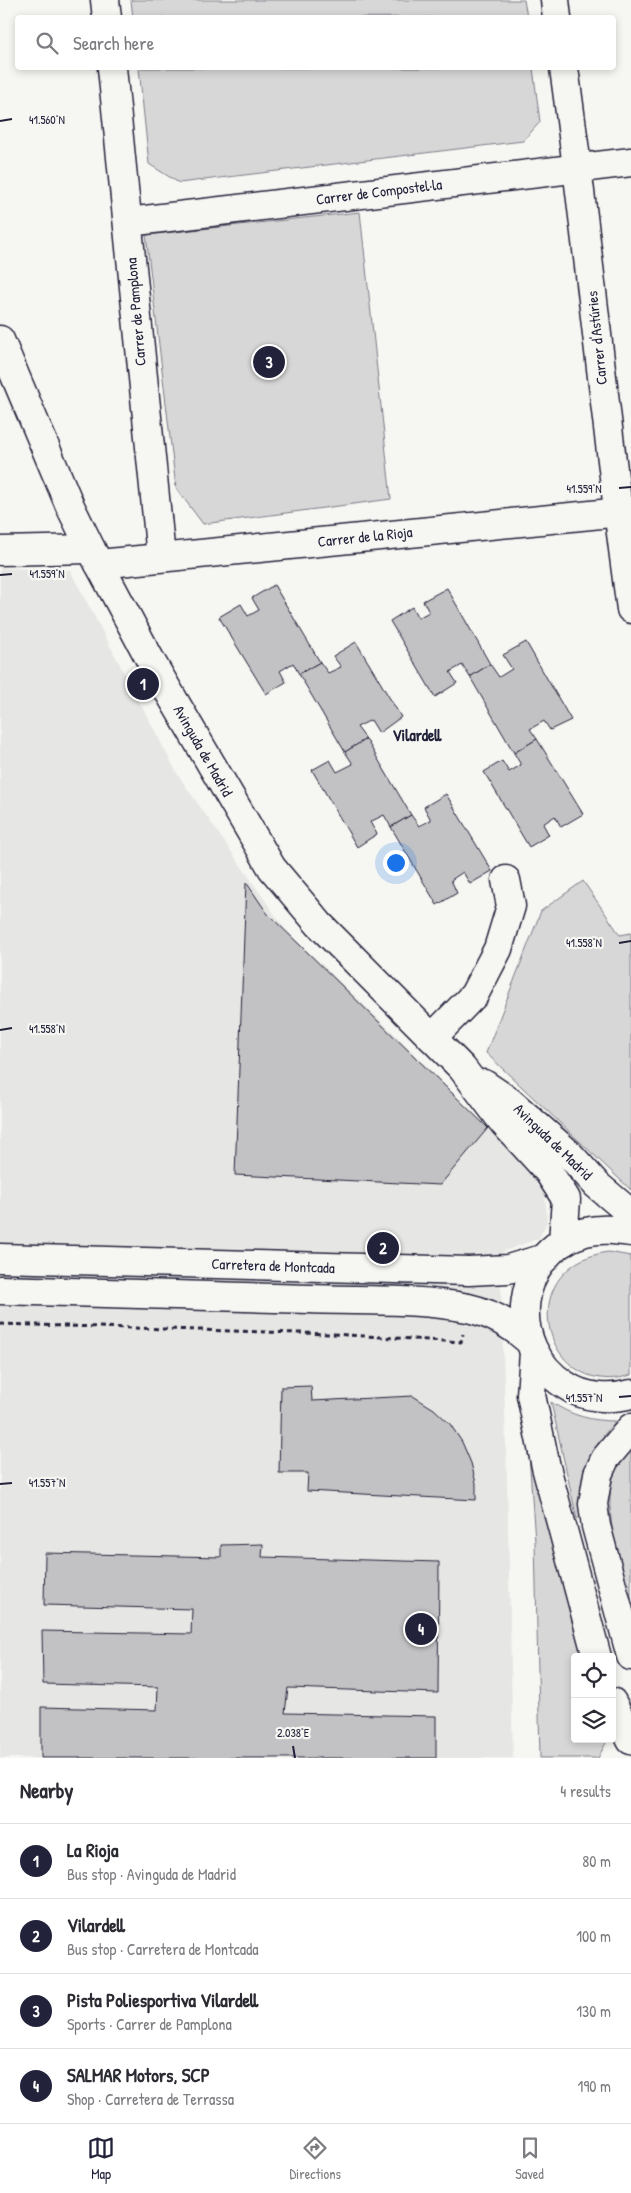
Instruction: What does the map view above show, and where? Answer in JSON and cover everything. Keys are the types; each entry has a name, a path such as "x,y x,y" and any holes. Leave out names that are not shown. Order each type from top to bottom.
{"street":[{"path":"106,0 106,15"},
{"path":"555,0 557,15"},
{"name":"Carrer de Pamplona","path":"112,70 154,503 161,557"},
{"name":"Carrer d'Astúries","path":"564,70 624,511 631,609"},
{"name":"Carrer de Compostel·la","path":"128,222 631,162"},
{"name":"Avinguda de Madrid","path":"0,340 70,506 95,557 152,663 272,868 319,924 462,1068 503,1122 548,1171 566,1200 554,1250"},
{"name":"Carrer de la Rioja","path":"0,551 95,557 161,557 624,511"},
{"path":"432,1038 474,995 498,949 511,906 506,880"},
{"name":"Avinguda de Madrid","path":"462,1068 509,1101 568,1153 597,1185 623,1207 631,1228"},
{"name":"Carretera de Montcada","path":"0,1258 470,1271 508,1269 554,1250 585,1232 609,1229 631,1232"},
{"path":"554,1250 532,1276 526,1296 524,1318 531,1345 538,1360 553,1378 573,1390 596,1397 619,1397 631,1394"},
{"path":"0,1290 432,1304 468,1308 492,1315 513,1326 531,1345 531,1395 546,1467 597,1653"},
{"path":"630,1651 596,1526 593,1504 598,1474 605,1459 631,1428"},
{"path":"616,1710 631,1741 621,1758"}],"path":[{"path":"0,1324 332,1334 461,1342 465,1328"}],"shaded area":[{"path":"131,0 524,0 527,15 133,15"},
{"path":"139,70 533,70 540,122 523,141 179,183 149,164"},
{"path":"360,212 391,499 203,524 176,488 146,235"},
{"path":"0,568 70,570 178,775 285,929 411,1050 542,1185 547,1222 539,1238 500,1253 513,1758 0,1758"},
{"path":"583,881 620,935 631,933 631,1190 486,1053 541,911"},
{"path":"608,1252 631,1256 631,1375 601,1378 576,1369 559,1352 550,1329 549,1304 558,1281 577,1262"},
{"path":"551,1402 582,1417 616,1421 599,1442 587,1465 580,1490 580,1517 577,1519"},
{"path":"527,1424 581,1653 571,1653 571,1743 606,1743 598,1758 540,1758 535,1542"},
{"path":"631,1451 631,1599 613,1532 610,1496 612,1480 618,1466"}],"building":[{"path":"274,585 320,662 299,674 293,663 280,671 286,682 266,694 219,617 241,604 248,616 259,610 252,598"},
{"path":"447,588 490,664 470,677 462,665 450,672 457,683 435,697 390,621 412,607 418,618 429,612 423,601"},
{"path":"356,642 401,717 379,733 371,720 357,727 366,739 345,752 299,674 320,662 328,673 341,667 333,656"},
{"path":"526,642 571,720 550,730 544,721 530,729 537,739 514,753 470,677 490,664 499,677 512,669 503,655"},
{"path":"366,739 411,815 391,827 384,815 370,822 377,834 357,847 312,770 330,760 337,772 353,764 345,752"},
{"path":"537,739 583,814 561,827 555,816 543,824 549,835 529,847 484,772 502,761 509,772 521,765 514,753"},
{"path":"446,794 492,871 470,884 463,872 451,880 457,893 437,905 391,827 411,815 419,826 431,820 424,807"},
{"path":"246,882 267,913 488,1128 440,1185 235,1175"},
{"path":"311,1386 312,1401 413,1396 434,1409 450,1424 462,1442 471,1463 476,1483 476,1500 307,1491 308,1473 279,1473 281,1387"},
{"path":"263,1544 262,1557 439,1562 438,1693 288,1688 285,1713 436,1716 436,1758 41,1758 41,1707 157,1710 158,1687 43,1684 42,1631 191,1634 192,1609 44,1605 45,1553 221,1557 221,1545"}],"place":[{"name":"Pista Poliesportiva Vilardell","path":"269,362"},
{"name":"La Rioja","path":"143,684"},
{"name":"Vilardell","path":"383,1248"},
{"name":"SALMAR Motors, SCP","path":"421,1629"}],"district":[{"name":"Vilardell","path":"417,735"}]}
